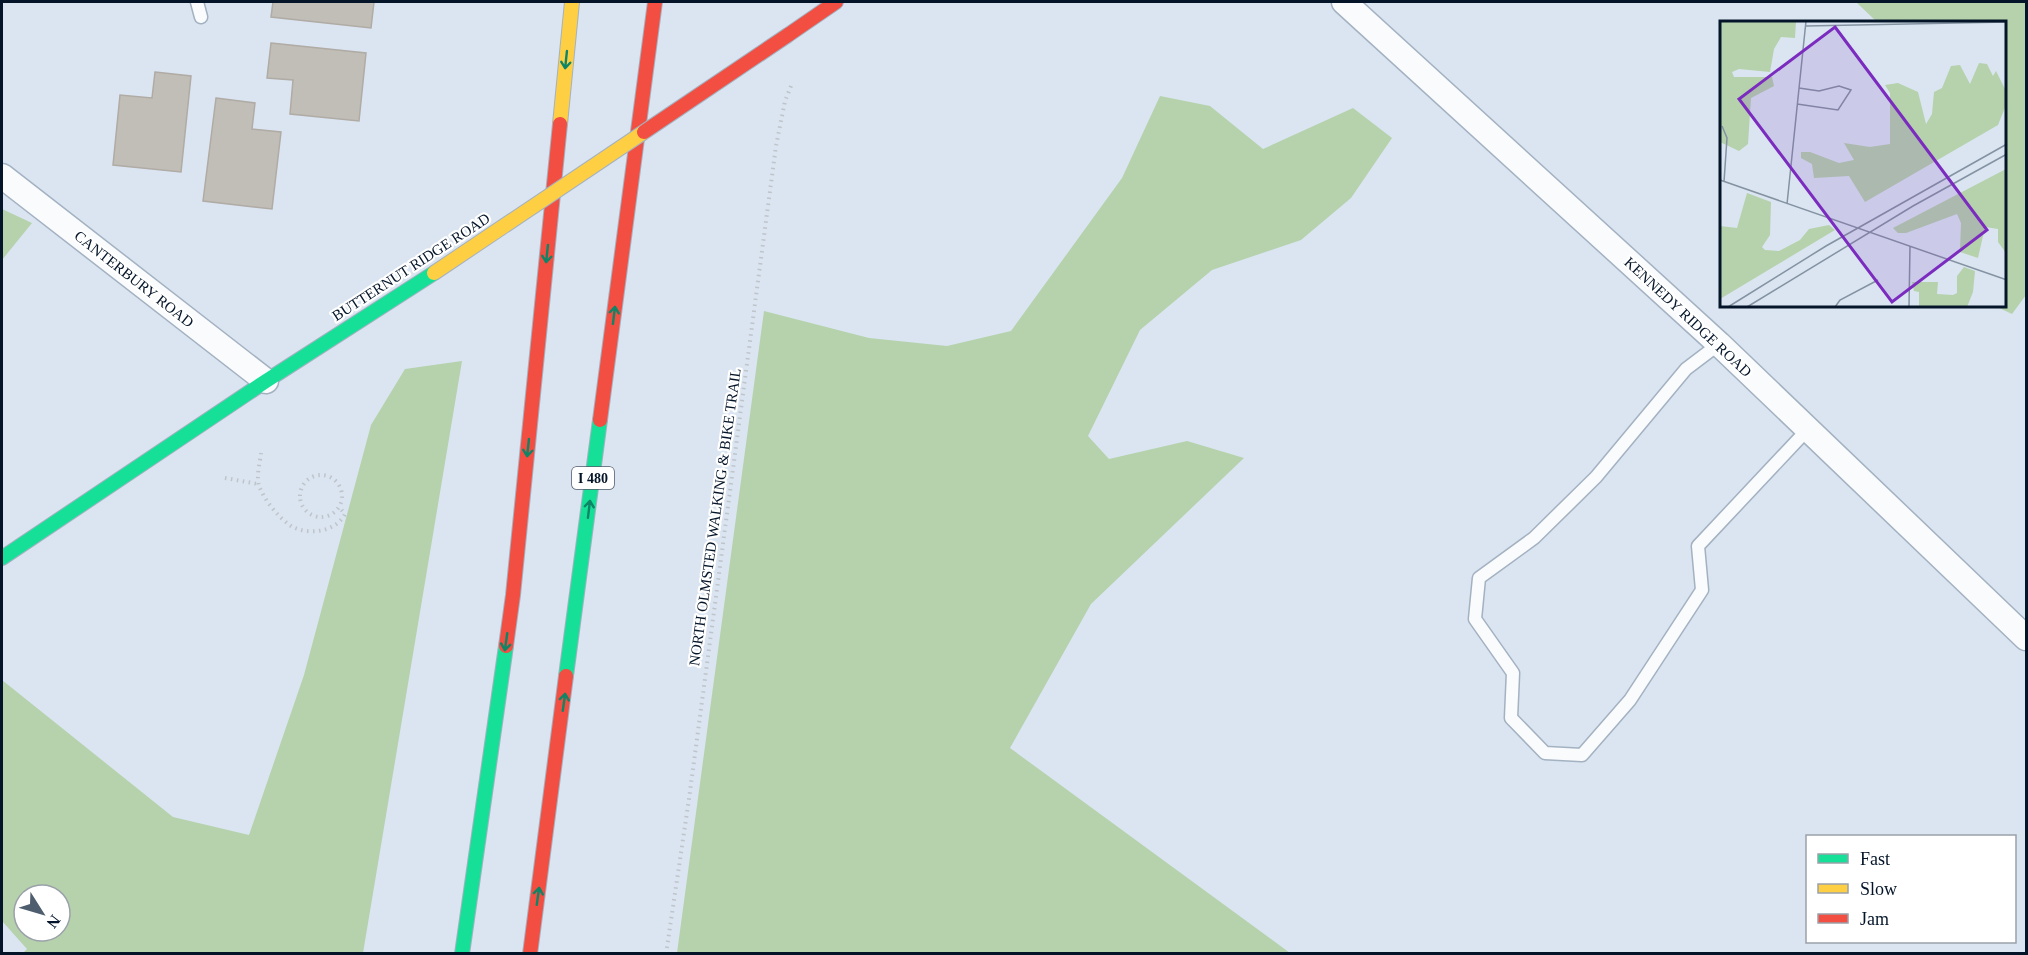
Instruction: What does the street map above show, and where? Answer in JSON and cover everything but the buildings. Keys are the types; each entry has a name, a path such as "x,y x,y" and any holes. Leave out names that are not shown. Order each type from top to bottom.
{"main road":[{"path":"462,954 513,595 572,2"},
{"name":"I 480","path":"530,954 655,2"},
{"name":"BUTTERNUT RIDGE ROAD","path":"2,558 266,381 434,273 837,2"}],"street":[{"name":"KENNEDY RIDGE ROAD","path":"1344,2 1719,344 2026,639"},
{"name":"CANTERBURY ROAD","path":"2,176 266,381"}],"lane":[{"path":"197,2 201,17"},
{"path":"1719,344 1686,369 1596,477 1573,500 1534,538 1479,578 1475,619 1513,673 1511,718 1545,753 1582,754 1630,700 1702,591 1698,546 1808,429"}],"path":[{"name":"NORTH OLMSTED WALKING & BIKE TRAIL","path":"666,954 691,788 776,146 785,101 791,86"},
{"path":"261,453 258,484 273,510 293,527 315,531 331,529 342,520 345,514 339,507"},
{"path":"325,476 331,478 340,488 339,507 327,516 313,516 307,513 300,500 303,487 312,478 325,476"},
{"path":"225,478 258,484"}],"green space":[{"path":"1856,2 2026,2 2026,295 2012,314 1999,308 2007,308 2007,21 1876,21"},
{"path":"1160,96 1210,106 1263,149 1353,108 1392,138 1351,198 1301,240 1212,270 1140,330 1088,436 1109,459 1187,441 1244,458 1091,604 1010,748 1290,953 677,953 764,311 869,338 947,346 1011,331 1122,178"},
{"path":"2,209 32,223 2,260"},
{"path":"462,361 363,953 23,953 27,949 22,943 72,943 72,883 12,883 12,932 2,921 2,680 173,817 249,835 304,675 371,425 405,369"}],"traffic: fast":[{"path":"2,558 266,381 434,273"},
{"path":"566,676 600,420"},
{"path":"462,954 506,646"}],"traffic: slow":[{"path":"560,124 572,2"},
{"path":"434,273 644,132"}],"traffic: jam":[{"path":"600,420 655,2"},
{"path":"788,35 836,2"},
{"path":"644,132 788,35"},
{"path":"506,646 560,124"},
{"path":"530,954 566,676"}]}
